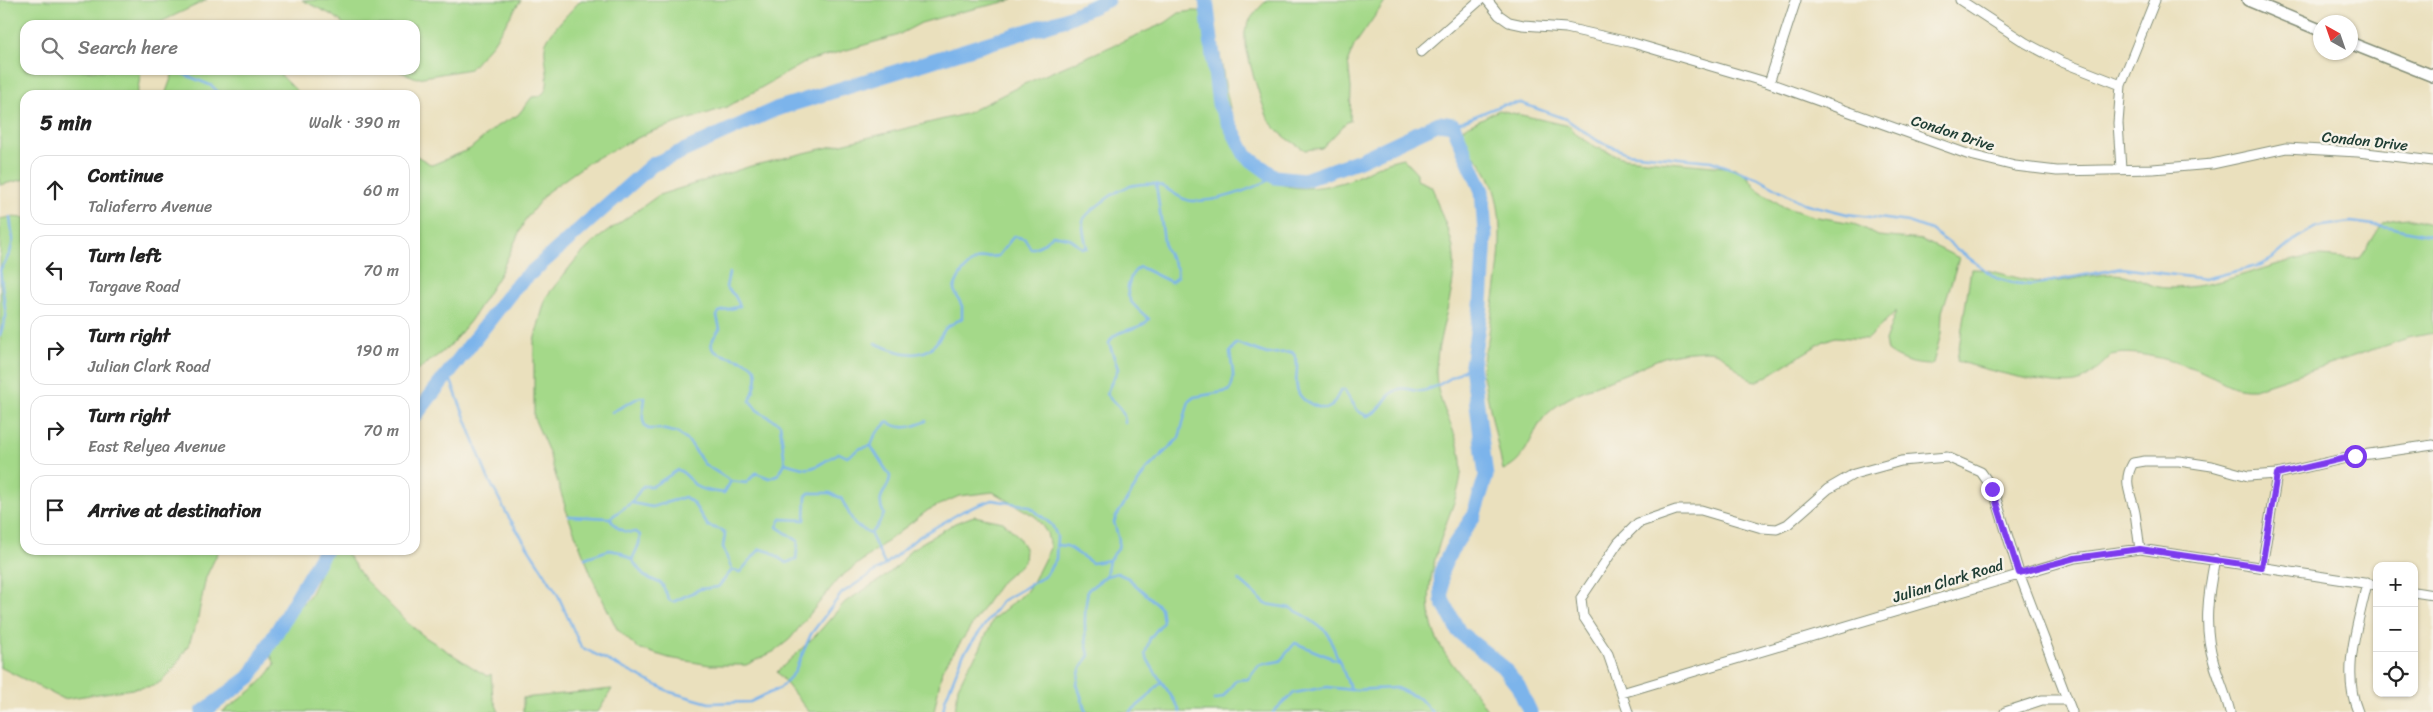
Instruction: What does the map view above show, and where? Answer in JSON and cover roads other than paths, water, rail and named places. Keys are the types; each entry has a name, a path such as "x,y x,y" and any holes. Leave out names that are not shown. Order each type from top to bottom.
{"street":[{"path":"1421,52 1480,0"},
{"name":"Condon Drive","path":"1487,0 1499,15 1509,22 1523,25 1566,28 1623,41 1769,83 1970,155 2015,166 2057,171 2212,164 2286,148 2358,152 2433,161"},
{"path":"1769,83 1796,0"},
{"path":"1960,0 2026,43 2062,62 2121,85"},
{"path":"2121,169 2118,123 2121,85 2155,0"},
{"path":"2248,0 2313,27"},
{"path":"2358,46 2433,76"},
{"path":"2140,549 2135,512 2126,484 2128,472 2133,463 2179,461 2212,466 2248,476 2277,474 2355,456 2433,446"},
{"path":"1628,712 1608,654 1583,616 1581,609 1582,598 1618,543 1638,524 1655,516 1676,510 1701,510 1762,528 1777,530 1788,524 1828,489 1854,474 1901,461 1947,457 1981,472 1992,489 2019,573 2072,712"},
{"path":"2262,567 2277,474"},
{"name":"Julian Clark Road","path":"1622,693 2019,573 2075,558 2140,549 2373,584"},
{"path":"2215,559 2207,603 2208,631 2214,662 2230,712"},
{"path":"2358,712 2351,696 2350,660 2366,583"},
{"path":"2418,593 2433,595"},
{"path":"2005,712 2042,700 2067,700"}],"waterway":[{"path":"420,410 515,287 652,165 776,109 1063,20 1107,0"},
{"path":"1206,0 1219,104 1246,156 1275,177 1304,180 1360,160 1439,123 1453,125 1482,191 1485,235 1481,306 1472,365 1486,476 1473,517 1451,550 1441,572 1442,600 1459,632 1503,667 1518,686 1530,712"},
{"path":"186,75 212,86 216,90"},
{"path":"1453,125 1502,105 1521,103 1566,119 1598,141 1627,153 1711,161 1758,178 1803,203 1847,214 1908,222 1931,230 1996,278 2013,283 2031,285 2122,268 2205,279 2261,265 2272,259 2297,238 2316,227 2351,222 2433,236"},
{"path":"875,343 905,353 921,353 928,350 937,342 947,327 962,318 962,306 954,290 961,273 970,264 980,258 998,256 1014,236 1025,239 1031,249 1041,245 1053,235 1069,238 1082,248 1087,248 1083,221 1099,204 1124,188 1154,184 1186,200 1202,201 1234,194 1275,177"},
{"path":"1125,423 1121,410 1106,394 1118,369 1109,343 1117,334 1140,326 1149,319 1130,299 1128,289 1131,278 1140,267 1171,282 1177,277 1177,269 1165,248 1156,184"},
{"path":"0,335 6,316 0,270 10,253 13,240 10,217"},
{"path":"612,412 640,397 645,398 643,419 648,429 661,429 678,433 691,444 704,464 731,481 746,483 756,473 769,478 779,474 785,463 780,424 757,410 750,401 756,382 756,371 751,365 716,352 712,347 713,340 720,329 717,316 719,312 740,306 735,296 726,287 729,273"},
{"path":"1106,576 1109,560 1118,549 1119,540 1114,522 1116,517 1146,470 1179,438 1189,401 1194,397 1229,391 1233,382 1230,352 1236,343 1267,354 1292,352 1297,366 1297,390 1302,398 1311,404 1326,409 1332,406 1341,390 1344,390 1358,411 1367,416 1375,412 1389,396 1399,389 1418,391 1431,388 1472,365"},
{"path":"448,373 488,478 508,516 557,593 581,647 670,692 709,703 750,702 780,688 794,673 811,634 842,593 885,565 917,538 963,511 992,500 1029,506 1052,525 1057,536 1056,559 1045,576 1002,601 963,655 945,700 943,712"},
{"path":"871,446 875,435 887,422 906,427 926,421"},
{"path":"785,463 809,468 839,453 847,457 861,448 871,446"},
{"path":"870,533 876,528 884,514 881,507 881,497 890,476 871,446"},
{"path":"568,516 610,518 631,503 643,486 653,486 678,470 686,475 696,486 710,491 724,493 731,481"},
{"path":"732,570 740,572 760,549 771,552 786,563 796,559 798,541 777,527 781,519 805,520 806,496 809,493 830,493 841,498 855,525 870,533 885,565"},
{"path":"632,503 652,507 685,497 693,503 708,526 722,530 725,534 723,547 732,570"},
{"path":"610,518 621,530 636,532 640,535 639,544 632,560"},
{"path":"1056,545 1067,546 1092,563 1109,560"},
{"path":"585,558 609,550 620,552 632,560 644,576 662,584 669,600 673,602 700,589 718,587 732,570"},
{"path":"203,712 250,677 322,555"},
{"path":"1086,712 1077,684 1080,670 1089,655 1085,623 1088,590 1106,576 1117,573 1128,578 1161,608 1163,622 1150,638 1145,654 1180,712"},
{"path":"1239,580 1266,604 1290,608 1304,615 1327,632 1351,690"},
{"path":"1214,700 1223,697 1236,680 1248,679 1259,665 1280,661 1295,643 1339,661"},
{"path":"1130,712 1147,698 1161,682"},
{"path":"1273,712 1294,693 1327,687 1351,690 1396,688 1419,698 1432,712"}]}
